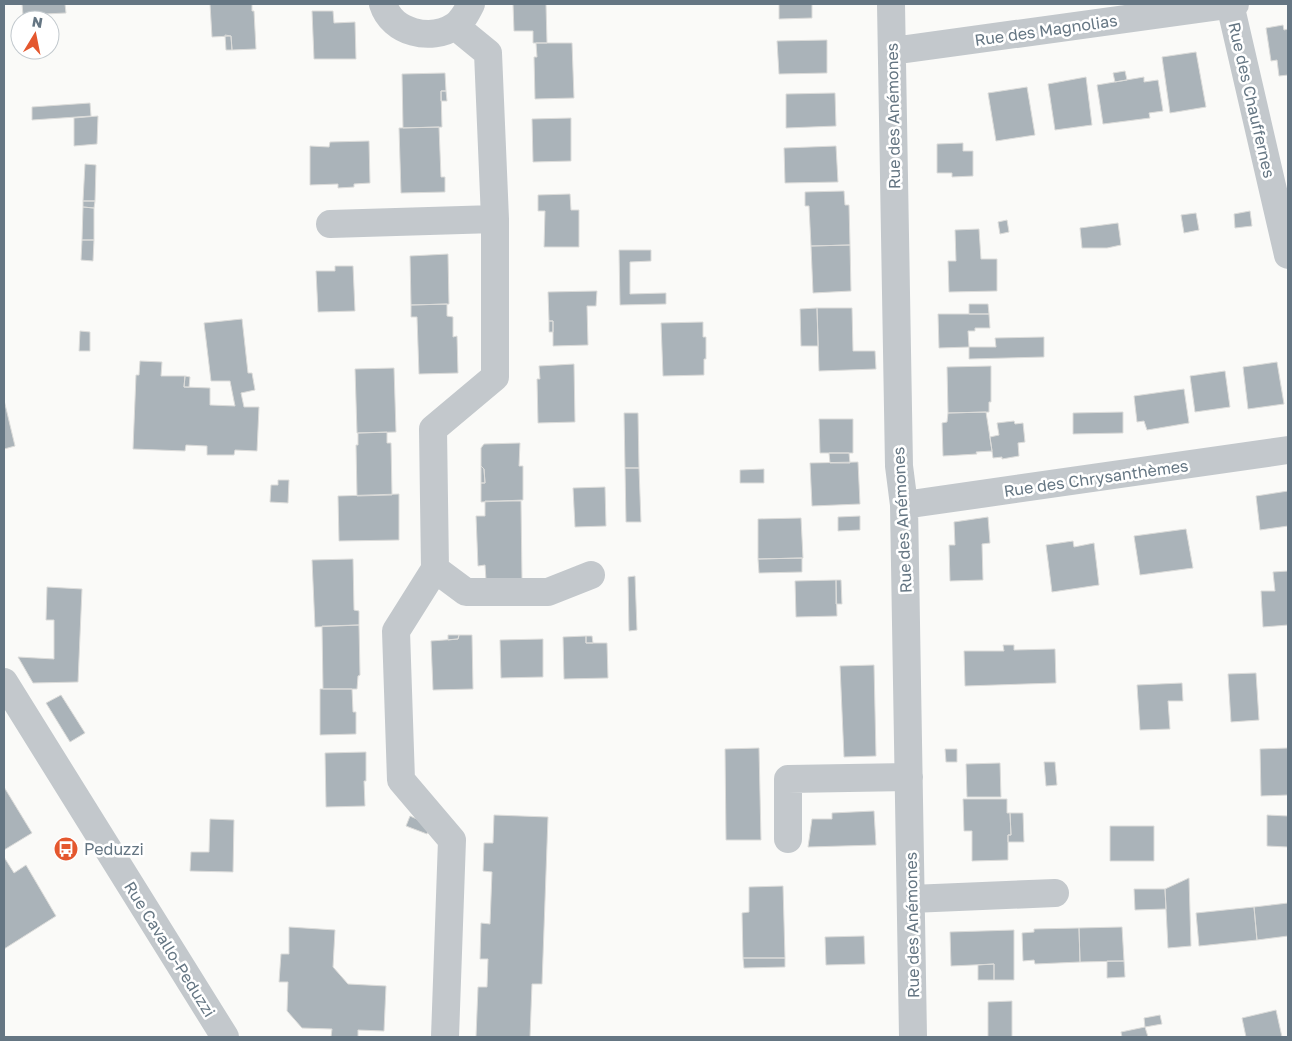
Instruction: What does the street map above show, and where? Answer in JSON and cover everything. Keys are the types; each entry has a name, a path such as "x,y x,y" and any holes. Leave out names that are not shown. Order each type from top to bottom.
{"street":[{"path":"383,4 384,9 394,22 408,31 424,35 440,33 455,26 466,15 471,4"},
{"name":"Rue des Anémones","path":"890,4 899,466 904,505 914,1037"},
{"name":"Rue des Magnolias","path":"892,51 1232,4"},
{"name":"Rue des Chauffernes","path":"1232,4 1288,255"},
{"path":"445,1037 452,840 401,780 396,631 435,569 433,429 495,377 495,219 488,53 455,26"},
{"path":"330,224 495,219"},
{"name":"Rue des Chrysanthèmes","path":"904,505 1288,450"},
{"path":"435,569 466,592 548,592 591,575"},
{"name":"Rue Cavallo-Peduzzi","path":"4,682 225,1037"},
{"path":"788,839 788,779 909,777"},
{"path":"911,899 1055,893"}],"building":[{"path":"22,4 65,4 66,13 60,13 60,10 23,10"},
{"path":"210,4 252,4 256,49 232,50 231,36 212,37"},
{"path":"513,4 546,4 547,43 533,43 533,31 514,31"},
{"path":"779,4 812,4 812,18 779,19"},
{"path":"312,11 333,11 334,23 355,22 356,59 314,59"},
{"path":"1283,25 1284,30 1288,29 1288,75 1279,76 1277,60 1271,61 1266,28"},
{"path":"225,35 231,36 232,50 226,50"},
{"path":"827,40 827,73 779,74 777,41"},
{"path":"536,43 572,43 574,98 535,99 534,57 537,57"},
{"path":"1196,52 1206,107 1170,113 1162,57"},
{"path":"1125,71 1127,80 1115,82 1113,73"},
{"path":"445,73 446,91 441,91 442,127 403,128 402,74"},
{"path":"1086,77 1092,125 1055,130 1048,84"},
{"path":"1144,77 1144,82 1158,80 1163,111 1149,113 1150,118 1103,124 1097,85"},
{"path":"1027,87 1035,135 996,141 988,93"},
{"path":"441,91 446,91 447,101 441,101"},
{"path":"835,93 836,126 786,128 786,94"},
{"path":"90,103 91,116 32,120 32,107"},
{"path":"98,116 97,144 74,146 74,118"},
{"path":"571,118 571,161 533,162 532,119"},
{"path":"439,127 441,177 445,177 445,192 401,193 399,128"},
{"path":"369,141 370,183 338,188 338,184 310,185 310,146 329,147 330,142"},
{"path":"963,143 963,151 973,151 973,176 952,177 952,173 937,173 937,144"},
{"path":"836,146 838,182 785,183 784,148"},
{"path":"85,164 96,165 95,201 83,201"},
{"path":"844,191 845,205 849,205 850,245 811,246 809,206 805,206 805,192"},
{"path":"570,194 571,210 579,210 579,247 544,247 545,211 538,211 538,195"},
{"path":"83,201 95,201 94,208 83,207"},
{"path":"83,207 94,208 94,240 82,240"},
{"path":"1250,211 1252,226 1235,228 1234,214"},
{"path":"1196,213 1199,230 1184,233 1181,215"},
{"path":"1007,220 1009,232 1000,234 998,222"},
{"path":"1118,223 1121,245 1107,248 1082,248 1080,228"},
{"path":"979,229 981,259 997,259 997,291 949,292 948,261 956,261 955,230"},
{"path":"82,240 94,240 93,261 81,260"},
{"path":"850,245 851,291 813,293 811,246"},
{"path":"619,250 651,250 651,261 630,262 630,294 666,293 666,304 620,305"},
{"path":"448,254 449,304 411,305 410,256"},
{"path":"335,266 353,266 355,311 318,312 316,271 335,271"},
{"path":"597,291 596,306 587,306 588,345 553,346 553,321 549,321 548,292"},
{"path":"447,304 447,316 453,317 453,337 457,336 458,373 419,374 417,317 411,317 411,305"},
{"path":"969,304 988,304 989,314 969,314"},
{"path":"817,308 818,346 801,346 800,309"},
{"path":"817,308 852,308 853,351 875,351 876,369 819,371"},
{"path":"938,314 989,314 990,328 975,328 975,331 968,331 969,347 939,348"},
{"path":"242,319 248,373 252,373 255,390 241,393 244,407 259,407 257,451 235,450 234,455 207,455 207,446 186,445 185,451 133,449 136,375 139,375 140,361 162,362 161,376 185,376 184,387 210,388 210,405 235,406 230,381 211,381 204,323"},
{"path":"549,321 553,321 553,332 549,332"},
{"path":"703,322 703,337 706,337 704,375 663,376 661,323"},
{"path":"80,331 90,332 90,351 79,351"},
{"path":"1044,337 1044,357 969,359 969,347 996,347 995,338"},
{"path":"1277,362 1284,404 1248,409 1243,367"},
{"path":"574,364 575,422 538,423 537,379 540,379 539,366"},
{"path":"991,366 991,402 989,402 989,412 948,413 947,367"},
{"path":"394,368 396,432 357,433 355,369"},
{"path":"1225,371 1230,407 1195,412 1190,376"},
{"path":"185,376 190,377 189,387 184,387"},
{"path":"1184,389 1189,423 1147,430 1144,421 1137,422 1134,396"},
{"path":"4,400 15,446 4,449"},
{"path":"986,412 992,451 943,456 942,423 947,422 948,413"},
{"path":"1123,412 1123,433 1073,434 1073,413"},
{"path":"624,413 638,413 639,468 625,468"},
{"path":"819,419 853,419 853,453 820,453"},
{"path":"1014,421 1015,424 1023,423 1025,442 1018,443 1019,456 1002,459 1002,457 993,458 990,437 999,435 997,423"},
{"path":"387,432 387,443 391,443 392,495 357,496 356,445 358,445 358,433"},
{"path":"520,443 519,466 523,466 523,500 481,502 481,483 485,483 484,469 481,466 481,448 484,444"},
{"path":"829,453 849,453 850,463 830,463"},
{"path":"858,462 860,504 812,506 810,463"},
{"path":"481,466 484,469 485,483 481,483"},
{"path":"625,468 639,468 641,522 626,522"},
{"path":"764,469 764,483 740,483 740,470"},
{"path":"278,480 289,480 288,503 270,502 271,485 278,485"},
{"path":"605,487 606,526 575,527 573,488"},
{"path":"1288,491 1288,526 1260,530 1256,496"},
{"path":"399,494 399,540 339,541 338,496"},
{"path":"485,501 521,501 522,579 486,580 485,565 478,566 476,516 485,516"},
{"path":"860,516 860,530 838,531 838,517"},
{"path":"988,517 990,543 982,544 983,580 950,581 949,545 955,545 954,522"},
{"path":"801,518 803,558 758,559 758,519"},
{"path":"1186,529 1193,568 1140,575 1134,536"},
{"path":"1073,541 1074,547 1094,543 1099,585 1052,592 1046,545"},
{"path":"802,558 802,572 759,573 758,559"},
{"path":"353,559 354,610 359,611 359,625 315,627 312,560"},
{"path":"1288,571 1288,625 1263,627 1261,591 1275,591 1273,572"},
{"path":"635,576 637,630 629,631 628,577"},
{"path":"836,580 841,580 842,604 836,604"},
{"path":"836,580 837,616 796,617 795,581"},
{"path":"47,587 82,589 78,682 33,683 18,657 54,659 54,620 46,620"},
{"path":"359,625 360,675 358,676 357,689 323,689 322,626"},
{"path":"448,635 459,635 458,639 448,640"},
{"path":"459,635 472,635 473,689 433,690 431,641 458,639"},
{"path":"586,636 586,643 607,643 608,678 564,679 563,637"},
{"path":"586,636 592,636 593,643 586,643"},
{"path":"543,639 543,677 501,678 500,640"},
{"path":"1003,645 1014,645 1014,650 1055,649 1056,683 965,686 964,651 1004,651"},
{"path":"874,665 876,756 844,757 840,666"},
{"path":"1256,673 1259,720 1231,722 1228,674"},
{"path":"1182,683 1183,701 1168,701 1170,729 1140,730 1137,685"},
{"path":"320,689 352,689 353,712 356,712 356,734 320,735"},
{"path":"61,695 85,733 70,742 46,703"},
{"path":"759,748 761,840 726,840 725,749"},
{"path":"1288,748 1288,795 1261,796 1260,749"},
{"path":"945,749 957,749 957,762 946,762"},
{"path":"366,752 365,806 326,807 325,753"},
{"path":"1044,762 1055,762 1057,785 1046,786"},
{"path":"1000,763 1001,797 967,797 966,764"},
{"path":"4,787 32,833 4,850"},
{"path":"963,799 1007,799 1007,813 1010,813 1011,835 1008,835 1008,860 972,861 972,831 964,831"},
{"path":"874,811 876,845 808,847 812,819 832,819 832,813"},
{"path":"1010,813 1023,813 1024,842 1008,842 1008,835 1011,835"},
{"path":"494,815 548,817 542,984 532,984 530,1037 476,1037 478,987 487,987 488,959 480,959 481,923 490,924 492,872 483,871 484,843 493,843"},
{"path":"1267,815 1288,816 1288,847 1267,846"},
{"path":"410,816 430,825 427,834 406,826"},
{"path":"210,819 234,820 233,872 190,871 191,852 209,852"},
{"path":"1110,826 1154,826 1154,861 1110,861"},
{"path":"4,857 14,873 26,865 56,916 4,949"},
{"path":"1189,878 1191,946 1168,948 1165,889"},
{"path":"783,886 785,958 743,958 742,913 749,912 749,887"},
{"path":"1134,889 1165,889 1166,909 1135,910"},
{"path":"1288,903 1288,936 1257,940 1254,907"},
{"path":"1254,907 1257,940 1199,946 1196,913"},
{"path":"289,927 335,930 333,967 348,984 386,986 384,1031 358,1030 358,1037 331,1037 332,1029 302,1028 287,1011 288,982 279,982 281,954 289,954"},
{"path":"1122,927 1124,961 1080,962 1079,928"},
{"path":"1079,928 1080,962 1035,964 1034,960 1023,961 1022,933 1034,932 1034,929"},
{"path":"1014,930 1014,980 994,980 994,964 951,966 950,932"},
{"path":"864,936 865,964 826,965 825,937"},
{"path":"743,958 785,958 785,967 744,968"},
{"path":"1107,961 1124,961 1125,977 1107,978"},
{"path":"994,964 994,980 978,980 978,965"},
{"path":"1012,1001 1012,1037 988,1037 988,1002"},
{"path":"1276,1010 1282,1037 1246,1037 1242,1018"},
{"path":"1160,1015 1162,1024 1145,1027 1144,1018"},
{"path":"1145,1027 1148,1037 1122,1037 1121,1032"}],"place":[{"name":"Peduzzi","path":"66,849"}]}
